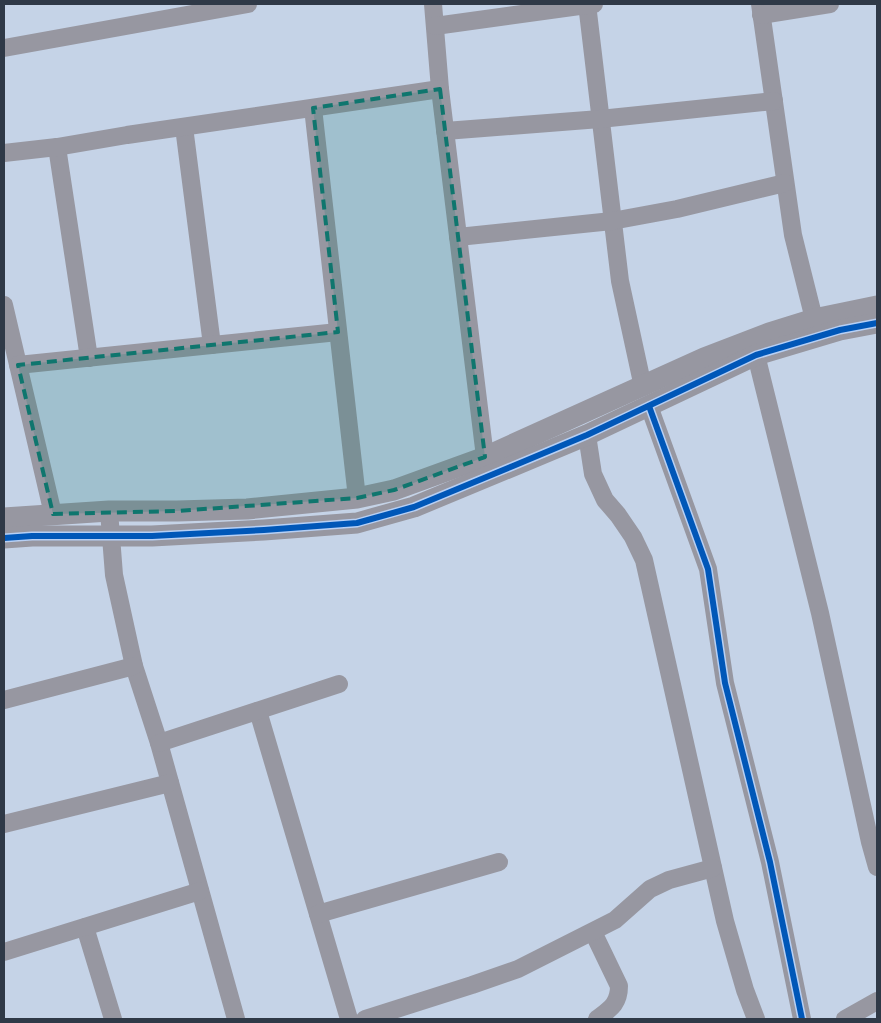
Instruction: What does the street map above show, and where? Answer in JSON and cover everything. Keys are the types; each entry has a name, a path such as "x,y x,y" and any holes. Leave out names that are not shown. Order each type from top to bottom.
{"street":[{"path":"4,48 248,4"},
{"path":"433,4 440,89 485,457"},
{"path":"435,26 589,4 600,119 620,281 646,396 708,569 725,683 770,862 802,1019"},
{"path":"814,319 793,235 761,10 830,4"},
{"path":"4,153 57,147 184,126 440,89"},
{"path":"445,131 600,119 774,101"},
{"path":"313,108 357,498"},
{"path":"184,126 212,345"},
{"path":"57,147 89,358"},
{"path":"458,237 612,220 677,209 785,182"},
{"path":"4,305 52,514"},
{"path":"4,538 171,535 357,523 414,507 586,435 704,358 769,333 814,319 877,306"},
{"path":"4,518 109,511 247,509 357,498 394,490 646,396 697,382 756,355 840,330 877,323"},
{"path":"18,365 338,332"},
{"path":"756,355 872,819 877,867"},
{"path":"586,435 594,474 605,500 633,537 644,560 725,921 756,1019"},
{"path":"109,511 114,575 134,666 159,742 236,1019"},
{"path":"4,700 134,666"},
{"path":"159,742 339,684"},
{"path":"258,711 350,1019"},
{"path":"4,824 170,783"},
{"path":"318,914 499,862"},
{"path":"365,1019 472,985 518,968 615,920 650,889 669,880 713,868"},
{"path":"4,952 200,891"},
{"path":"85,927 113,1019"},
{"path":"593,932 619,986 619,995 616,1003 597,1019"},
{"path":"845,1019 869,1010"}],"highlighted area":[{"path":"440,89 485,457 394,490 357,498 177,511 53,514 18,365 338,332 313,108"}],"cycle path":[{"path":"4,538 32,536 152,536 357,523 414,507 587,435 756,355 840,330 877,323"},
{"path":"649,406 708,569 725,683 770,862 802,1019"}]}
